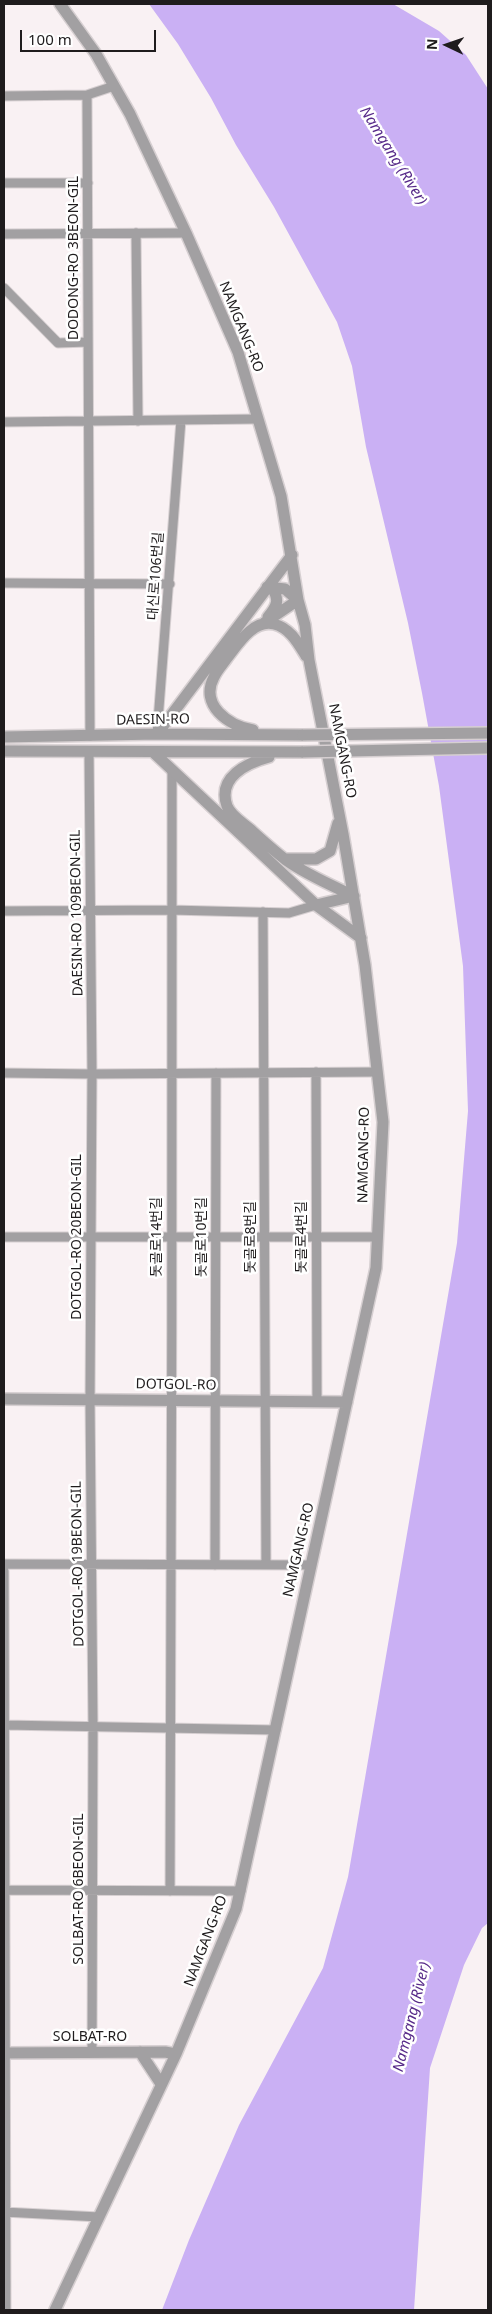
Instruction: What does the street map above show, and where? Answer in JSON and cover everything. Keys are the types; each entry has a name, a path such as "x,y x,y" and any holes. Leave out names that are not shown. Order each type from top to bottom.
{"street":[{"name":"NAMGANG-RO","path":"55,2310 176,2054 236,1909 241,1891 376,1268 383,1122 361,938 309,660 305,625 298,600 281,496 238,352 186,233 130,114 96,54 60,4"},
{"path":"4,96 87,95 114,86"},
{"name":"DODONG-RO 3BEON-GIL","path":"87,95 90,736"},
{"path":"4,183 88,183"},
{"path":"136,233 138,420"},
{"path":"4,234 186,233"},
{"path":"4,288 58,343 88,342"},
{"path":"4,422 258,419"},
{"name":"대신로106번길","path":"157,734 170,584 181,420"},
{"path":"157,734 292,555"},
{"path":"4,583 170,584"},
{"path":"269,587 285,589 298,600 247,632 213,678 211,698 216,711 237,726 276,734"},
{"path":"262,624 276,607 278,597 269,587"},
{"path":"262,624 275,624 293,635 309,660"},
{"name":"DAESIN-RO","path":"4,737 157,734 488,733"},
{"path":"4,751 284,753 488,748"},
{"name":"DAESIN-RO 109BEON-GIL","path":"89,751 92,910 92,1074"},
{"path":"154,752 316,904 361,938"},
{"path":"284,753 244,766 235,773 228,783 227,806 233,815 285,860 313,877 354,896"},
{"name":"돗골로14번길","path":"170,1891 172,1728 170,1074 172,770"},
{"path":"285,860 316,859 330,851 337,834 339,816"},
{"path":"4,911 171,910 289,912 354,896"},
{"name":"돗골로8번길","path":"263,912 266,1565"},
{"name":"돗골로4번길","path":"316,1072 316,1402"},
{"path":"4,1073 377,1072"},
{"name":"돗골로10번길","path":"216,1073 216,1565"},
{"name":"DOTGOL-RO 20BEON-GIL","path":"90,1400 92,1074"},
{"path":"4,1238 377,1237"},
{"name":"DOTGOL-RO","path":"4,1399 348,1402"},
{"name":"DOTGOL-RO 19BEON-GIL","path":"90,1400 93,1727"},
{"path":"4,1564 311,1565"},
{"path":"4,1571 6,2310"},
{"path":"4,1725 276,1730"},
{"name":"SOLBAT-RO 6BEON-GIL","path":"92,2052 93,1727"},
{"path":"4,1890 241,1891"},
{"path":"140,2052 161,2084"},
{"name":"SOLBAT-RO","path":"5,2053 166,2052 176,2054"},
{"path":"5,2212 99,2217"}],"water":[{"name":"Namgang (River)","path":"149,4 393,4 439,31 466,55 488,89 488,1923 482,1928 464,1965 430,2068 414,2310 162,2310 189,2240 239,2125 323,1968 348,1877 457,1243 468,1111 463,966 439,786 408,623 366,447 352,366 337,322 274,207 178,44"}]}
